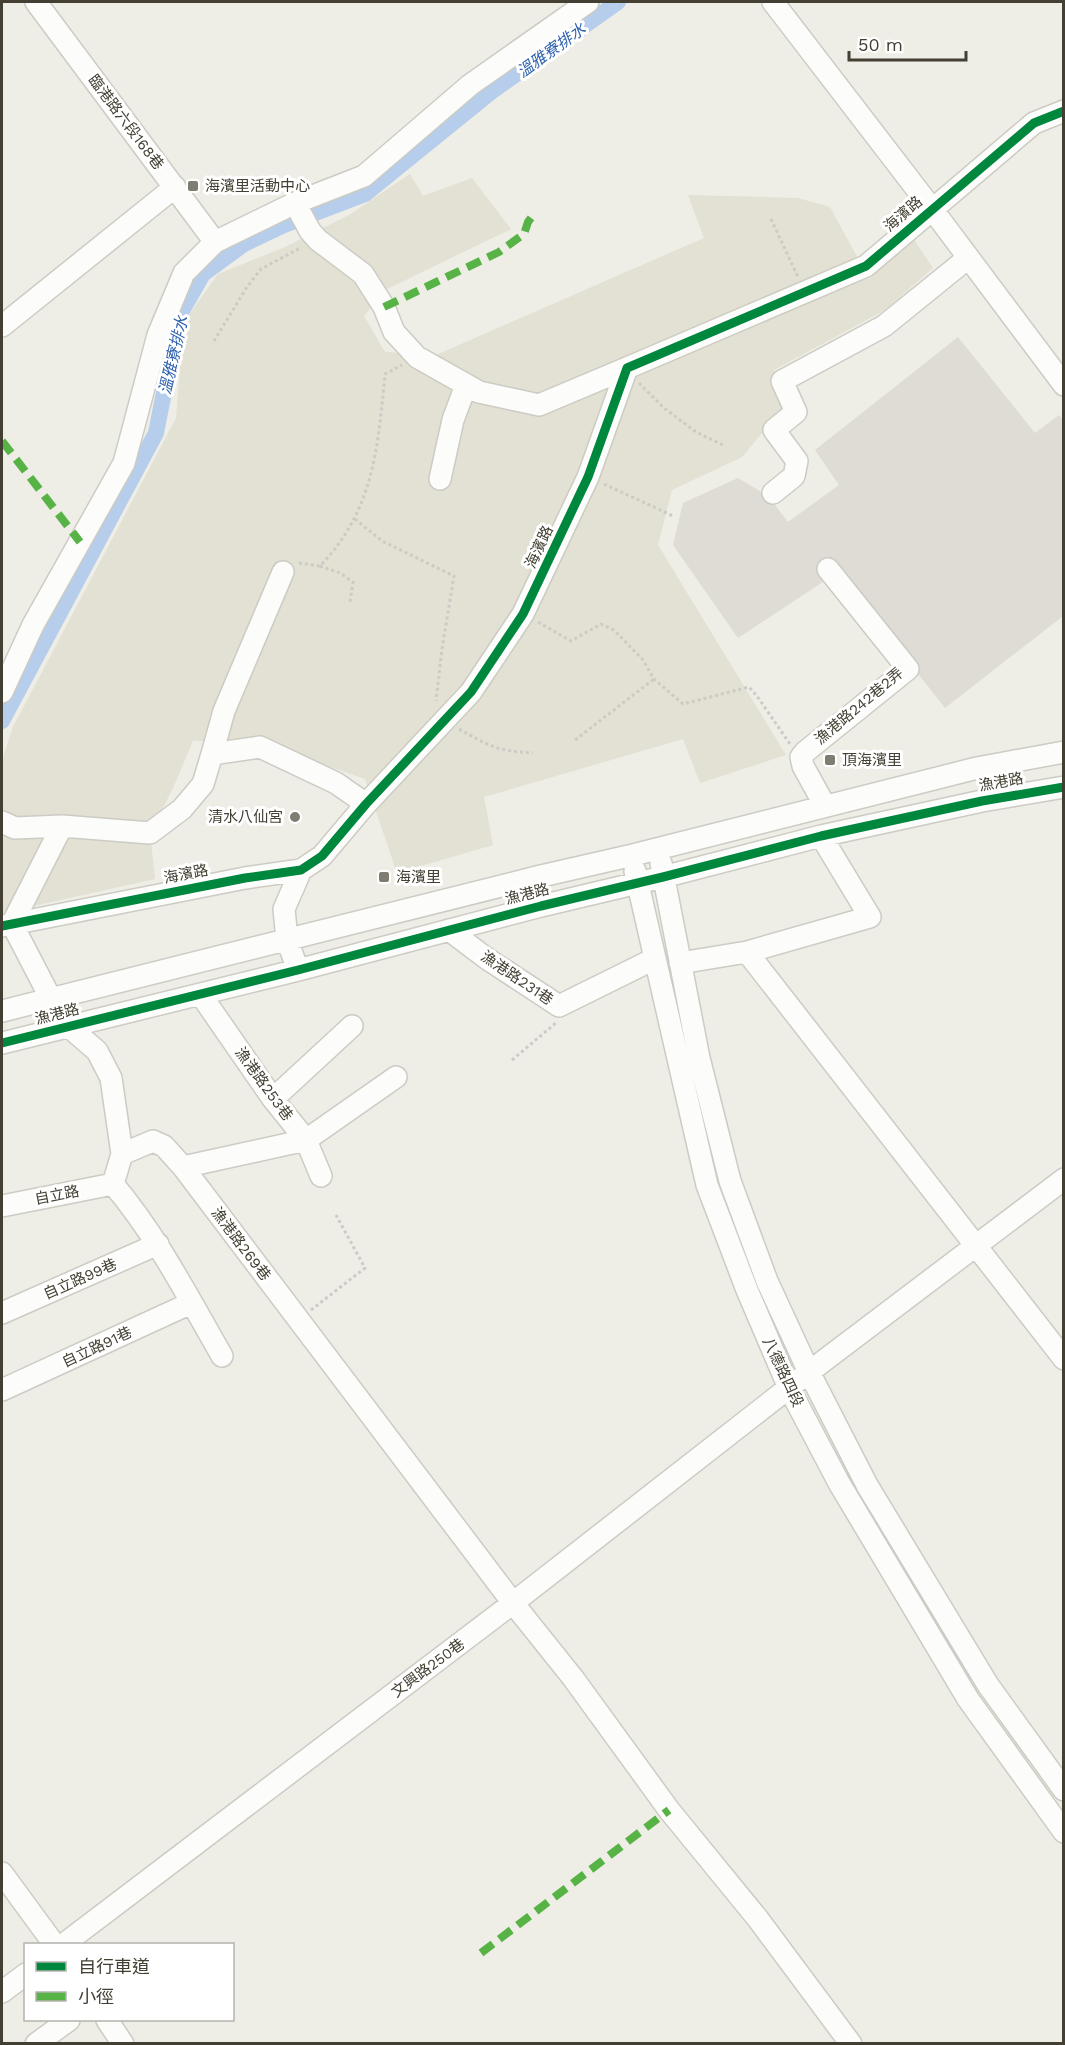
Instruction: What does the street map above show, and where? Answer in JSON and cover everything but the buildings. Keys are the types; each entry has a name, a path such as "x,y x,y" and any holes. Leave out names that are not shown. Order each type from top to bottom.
{"street":[{"name":"臨港路六段168巷","path":"36,2 215,242"},
{"path":"2,692 33,625 124,463 158,335 184,273 215,242 364,176 470,85 588,2"},
{"path":"773,2 932,208 1064,385"},
{"name":"海濱路","path":"7,925 245,878 301,870 322,856 366,804 471,692 523,614 588,477 627,368 866,266 1034,123 1064,111"},
{"path":"2,327 175,187"},
{"path":"297,206 314,235 363,274 384,307 394,332 417,357 479,392 539,405 627,368"},
{"path":"773,493 794,476 797,461 774,430 796,412 782,381 884,326 968,258"},
{"path":"440,479 453,420 466,385"},
{"name":"漁港路242巷2弄","path":"801,757 908,669 828,569"},
{"path":"2,822 15,828 62,826 150,833 182,809 203,784 224,711 283,572"},
{"path":"212,754 260,747 336,783 366,804"},
{"name":"漁港路","path":"2,1011 977,768 1064,752"},
{"path":"801,757 803,766 825,806"},
{"name":"漁港路","path":"2,1043 201,995 821,836 982,801 1064,787"},
{"path":"62,826 7,925 68,1026 97,1051 111,1078 122,1154 112,1184 134,1209 158,1245 222,1356"},
{"path":"680,963 747,952 870,917 821,836"},
{"name":"八德路四段","path":"658,848 699,1058 730,1181 767,1281 809,1372 867,1485 988,1685 1064,1790"},
{"name":"八德路四段","path":"633,855 654,959 707,1185 789,1388 845,1492 968,1699 1064,1832"},
{"path":"298,970 287,940 284,909 301,870"},
{"name":"漁港路231巷","path":"449,930 486,958 559,1006 654,959"},
{"path":"747,952 1064,1359"},
{"name":"漁港路253巷","path":"201,995 273,1099 306,1140 321,1176"},
{"path":"273,1099 352,1026"},
{"path":"183,1167 306,1140 396,1077"},
{"name":"漁港路269巷","path":"122,1154 153,1141 164,1146 183,1167 513,1603 573,1678 669,1810 758,1918 851,2043"},
{"name":"文興路250巷","path":"65,1943 513,1603 809,1372 1064,1179"},
{"name":"自立路","path":"2,1206 112,1184"},
{"name":"自立路99巷","path":"2,1313 158,1245"},
{"name":"自立路91巷","path":"2,1390 191,1303"},
{"path":"763,1328 784,1317"},
{"path":"968,1699 988,1685"},
{"path":"2,1873 53,1943"},
{"path":"2,1992 24,1976"},
{"path":"36,2043 66,2021"},
{"path":"108,2021 123,2043"}],"path":[{"path":"771,219 805,293"},
{"path":"214,341 261,269 314,235"},
{"path":"320,566 355,519 373,470 385,374 417,357"},
{"path":"627,368 632,377 664,408 696,432 723,445"},
{"path":"588,477 673,516"},
{"path":"355,519 382,541 454,576 437,688 440,725 505,751 532,753"},
{"path":"283,572 301,562 340,573 353,582 350,602"},
{"path":"523,614 571,641 601,624 614,630 643,660 654,679 683,704 749,687 758,696 785,738 801,757"},
{"path":"575,740 654,679"},
{"path":"512,1060 567,1013 564,1004"},
{"path":"298,1321 365,1268 336,1215"}],"shaded area":[{"path":"410,174 423,196 472,178 511,229 385,290 364,316 385,352 436,355 704,238 688,195 798,198 830,207 869,279 912,237 933,268 885,310 774,370 787,403 742,457 672,490 658,545 786,755 700,783 683,739 484,797 493,845 397,873 365,779 258,741 193,741 150,833 155,879 2,913 2,761 13,727 176,418 184,322 218,274 285,247 349,215"},
{"path":"958,337 1035,433 1059,415 1063,420 1063,616 945,708 838,572 738,638 673,545 683,503 738,478 768,496 788,522 839,485 815,450"}],"waterway":[{"name":"溫雅寮排水","path":"2,721 156,433 179,316 203,274 244,244 284,225 365,194 491,92 618,2"}],"marked path":[{"path":"384,307 499,252 524,234 534,214"},
{"path":"2,441 80,542"},
{"path":"481,1953 669,1810"}],"cycle path":[{"path":"2,926 245,878 301,870 322,856 366,804 471,692 523,614 588,477 627,368 866,266 1034,123 1064,111"},
{"path":"2,1043 821,836 982,801 1064,787"}],"place":[{"name":"海濱里活動中心","path":"193,186"},
{"name":"頂海濱里","path":"830,760"},
{"name":"清水八仙宮","path":"295,817"},
{"name":"海濱里","path":"384,877"}]}
